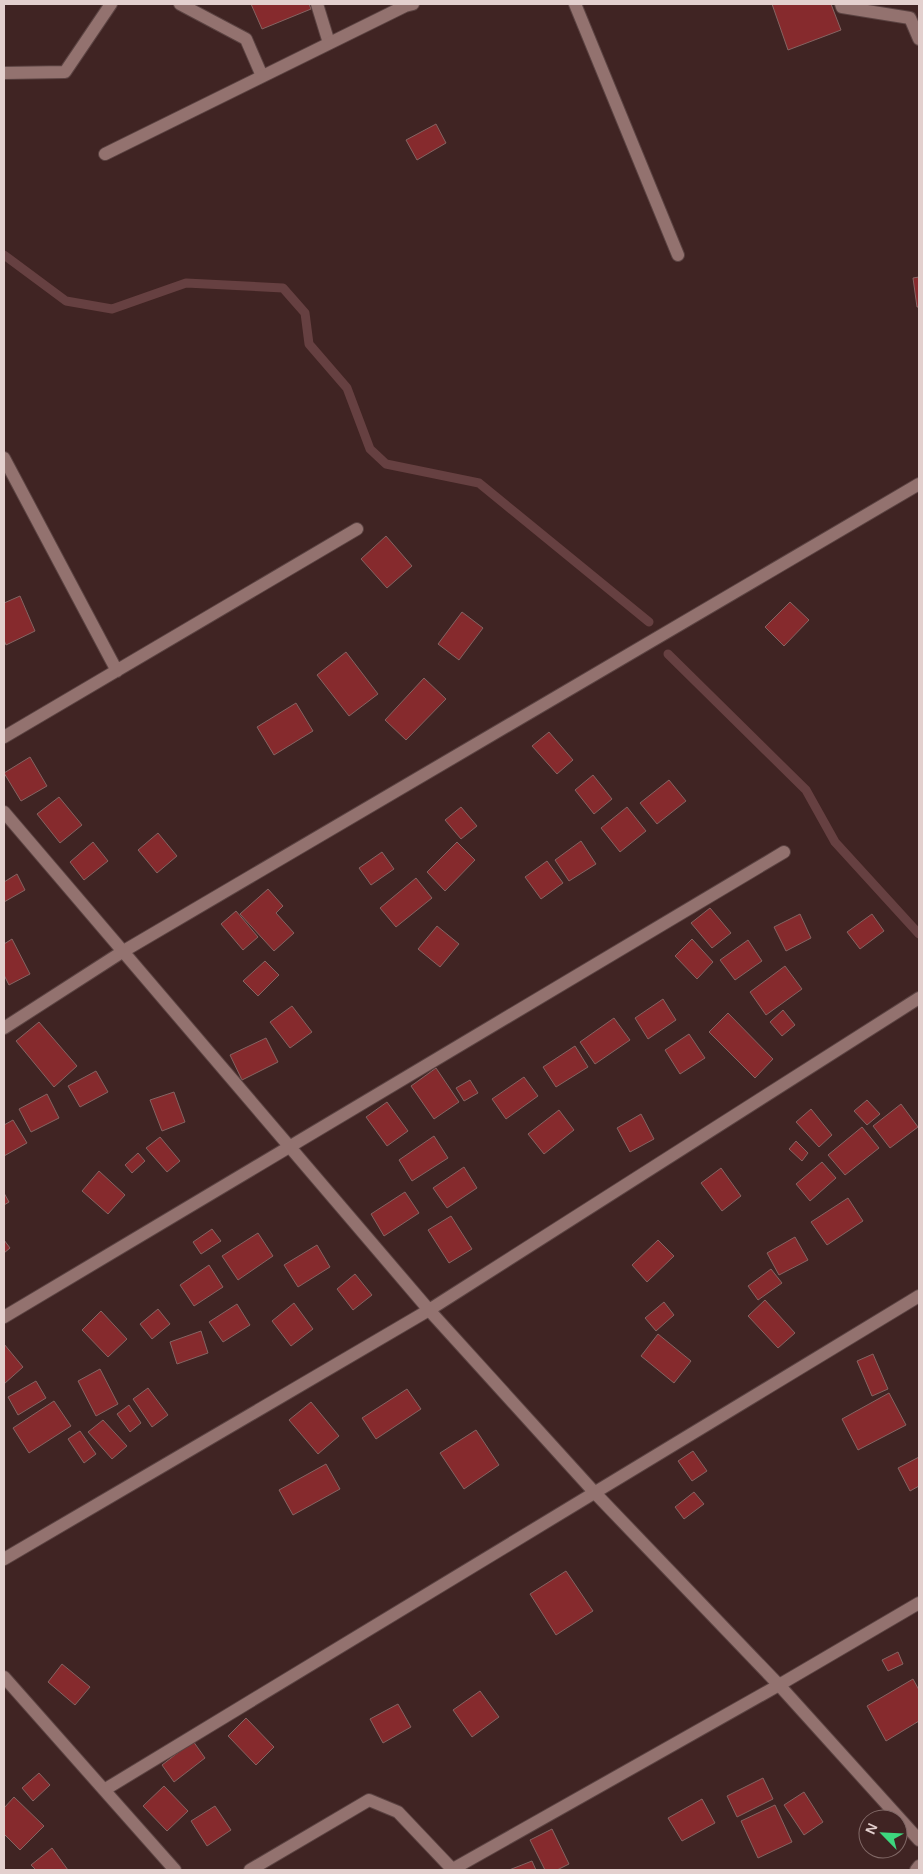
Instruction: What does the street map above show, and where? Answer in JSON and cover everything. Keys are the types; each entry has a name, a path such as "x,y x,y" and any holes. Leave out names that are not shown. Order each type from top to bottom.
{"street":[{"path":"4,73 64,72 110,4"},
{"path":"180,4 246,39 262,76"},
{"path":"317,4 329,43"},
{"path":"105,154 329,43 413,4"},
{"path":"575,4 678,255"},
{"path":"840,4 842,7 910,18 919,40"},
{"path":"4,458 117,671"},
{"path":"4,1028 122,952 919,484"},
{"path":"4,738 357,529"},
{"path":"4,812 429,1310 595,1493 779,1685 919,1840"},
{"path":"4,1317 784,852"},
{"path":"4,1559 429,1310 919,998"},
{"path":"104,1790 919,1296"},
{"path":"250,1870 368,1800 398,1812 453,1870 779,1685 919,1602"},
{"path":"4,1677 175,1870"},
{"path":"916,1870 919,1866"}],"building":[{"path":"251,4 309,4 311,9 262,29"},
{"path":"772,4 831,4 841,30 788,50"},
{"path":"436,124 446,143 417,160 406,140"},
{"path":"919,277 919,307 917,307 913,278"},
{"path":"386,536 412,566 387,588 361,559"},
{"path":"20,596 35,631 6,645 4,640 4,603"},
{"path":"790,602 809,620 784,646 765,627"},
{"path":"462,612 483,628 459,660 438,644"},
{"path":"346,652 378,694 349,716 317,675"},
{"path":"424,678 446,699 406,740 385,720"},
{"path":"296,703 313,731 274,755 257,727"},
{"path":"549,732 573,760 557,774 532,746"},
{"path":"30,757 47,786 21,801 4,773"},
{"path":"593,775 612,799 594,814 575,790"},
{"path":"669,780 686,801 657,824 640,803"},
{"path":"59,797 82,825 60,843 37,814"},
{"path":"461,807 477,826 461,839 445,820"},
{"path":"627,807 646,831 620,852 601,828"},
{"path":"158,833 177,856 157,873 138,850"},
{"path":"581,841 596,864 569,881 555,860"},
{"path":"93,842 108,861 84,880 70,862"},
{"path":"457,842 475,860 445,891 427,872"},
{"path":"382,852 394,869 371,885 359,868"},
{"path":"547,861 563,883 541,899 525,877"},
{"path":"17,874 25,890 4,902 4,882"},
{"path":"416,878 432,898 396,927 380,908"},
{"path":"268,889 283,906 276,913 294,933 274,951 240,914"},
{"path":"710,908 731,933 712,948 691,923"},
{"path":"236,911 258,937 243,950 221,924"},
{"path":"800,914 811,938 786,951 774,927"},
{"path":"872,914 884,931 860,949 847,932"},
{"path":"437,926 459,944 440,967 418,949"},
{"path":"12,939 30,974 9,985 4,975 4,944"},
{"path":"692,939 713,962 697,979 675,956"},
{"path":"748,940 762,961 735,980 720,960"},
{"path":"265,961 279,975 258,996 243,981"},
{"path":"785,966 802,989 766,1015 750,992"},
{"path":"663,999 676,1020 648,1039 635,1018"},
{"path":"292,1006 312,1032 290,1048 270,1022"},
{"path":"783,1010 795,1025 782,1036 770,1022"},
{"path":"728,1013 773,1059 755,1078 709,1032"},
{"path":"614,1018 630,1040 595,1064 580,1042"},
{"path":"39,1022 77,1066 54,1087 16,1041"},
{"path":"689,1034 705,1058 680,1074 665,1050"},
{"path":"266,1038 278,1062 242,1080 230,1055"},
{"path":"575,1046 588,1067 556,1087 543,1067"},
{"path":"436,1068 459,1102 434,1119 411,1086"},
{"path":"96,1071 108,1092 80,1107 68,1086"},
{"path":"524,1077 538,1096 506,1119 492,1099"},
{"path":"470,1080 478,1093 464,1101 456,1088"},
{"path":"174,1092 185,1122 162,1131 150,1100"},
{"path":"47,1094 59,1118 31,1132 19,1109"},
{"path":"867,1100 880,1114 867,1125 854,1111"},
{"path":"387,1102 408,1131 387,1146 366,1117"},
{"path":"901,1104 918,1127 890,1148 873,1126"},
{"path":"811,1109 832,1135 819,1147 796,1122"},
{"path":"559,1110 574,1130 544,1154 528,1134"},
{"path":"641,1114 654,1139 630,1152 617,1128"},
{"path":"13,1120 27,1143 4,1156 4,1125"},
{"path":"862,1127 879,1148 845,1175 828,1155"},
{"path":"434,1136 448,1158 412,1181 399,1160"},
{"path":"160,1137 180,1161 167,1172 146,1148"},
{"path":"796,1141 808,1153 802,1161 789,1149"},
{"path":"138,1153 145,1161 132,1173 125,1165"},
{"path":"822,1162 836,1178 810,1201 796,1184"},
{"path":"464,1167 477,1188 447,1208 433,1188"},
{"path":"721,1168 741,1196 722,1211 701,1183"},
{"path":"99,1171 125,1195 108,1214 82,1191"},
{"path":"405,1192 419,1213 384,1236 371,1214"},
{"path":"4,1193 9,1202 4,1205"},
{"path":"848,1198 863,1221 827,1245 811,1222"},
{"path":"451,1216 472,1249 449,1263 428,1230"},
{"path":"212,1229 221,1241 201,1254 193,1242"},
{"path":"258,1233 273,1256 238,1280 222,1256"},
{"path":"795,1237 808,1260 779,1275 767,1253"},
{"path":"4,1240 10,1248 4,1253"},
{"path":"658,1240 674,1256 647,1282 632,1265"},
{"path":"317,1245 330,1267 298,1287 284,1265"},
{"path":"209,1265 223,1287 194,1306 180,1285"},
{"path":"771,1269 782,1283 758,1300 748,1286"},
{"path":"355,1274 372,1295 353,1310 337,1289"},
{"path":"765,1300 795,1333 778,1348 748,1316"},
{"path":"664,1302 674,1315 656,1331 645,1318"},
{"path":"294,1303 313,1329 291,1346 272,1321"},
{"path":"237,1304 250,1325 223,1342 209,1322"},
{"path":"158,1309 170,1324 152,1339 140,1324"},
{"path":"101,1311 127,1339 108,1357 82,1330"},
{"path":"201,1331 208,1353 177,1364 170,1342"},
{"path":"658,1334 691,1361 674,1383 641,1356"},
{"path":"4,1344 23,1367 4,1384"},
{"path":"873,1354 888,1389 872,1396 857,1361"},
{"path":"100,1369 118,1404 96,1416 78,1381"},
{"path":"36,1381 46,1398 18,1415 8,1397"},
{"path":"148,1388 168,1415 152,1427 133,1399"},
{"path":"407,1389 421,1409 376,1439 362,1418"},
{"path":"889,1393 906,1425 858,1450 842,1419"},
{"path":"54,1401 71,1426 29,1453 13,1428"},
{"path":"311,1402 339,1436 318,1454 289,1420"},
{"path":"129,1405 141,1423 130,1432 117,1414"},
{"path":"103,1420 127,1446 112,1459 88,1432"},
{"path":"476,1430 499,1465 464,1489 440,1453"},
{"path":"80,1431 96,1454 84,1463 68,1439"},
{"path":"693,1451 707,1471 692,1481 678,1461"},
{"path":"919,1457 919,1486 910,1491 898,1468"},
{"path":"326,1464 340,1489 293,1515 279,1490"},
{"path":"694,1492 704,1504 684,1519 675,1507"},
{"path":"566,1571 593,1611 556,1635 530,1594"},
{"path":"898,1652 903,1664 888,1671 882,1660"},
{"path":"62,1664 90,1687 75,1705 48,1682"},
{"path":"913,1679 919,1690 919,1721 886,1741 867,1706"},
{"path":"480,1691 499,1717 472,1737 453,1710"},
{"path":"398,1704 411,1727 383,1743 370,1719"},
{"path":"246,1718 274,1747 256,1765 228,1736"},
{"path":"193,1741 205,1758 174,1782 162,1765"},
{"path":"39,1773 50,1785 33,1801 22,1788"},
{"path":"763,1778 773,1799 737,1817 727,1796"},
{"path":"164,1786 188,1811 167,1831 143,1806"},
{"path":"804,1792 823,1822 804,1835 784,1805"},
{"path":"14,1797 44,1826 20,1850 4,1834 4,1808"},
{"path":"702,1799 715,1823 682,1841 668,1818"},
{"path":"775,1805 792,1842 758,1858 741,1821"},
{"path":"215,1806 231,1830 207,1846 191,1821"},
{"path":"552,1829 569,1864 557,1870 545,1870 530,1840"},
{"path":"52,1848 68,1870 36,1870 31,1865"},
{"path":"532,1861 536,1870 509,1870"}],"waterway":[{"path":"4,255 66,301 112,309 186,283 283,288 305,313 309,344 347,388 370,449 386,464 479,483 649,622"},
{"path":"668,654 806,790 835,842 919,934"}]}
